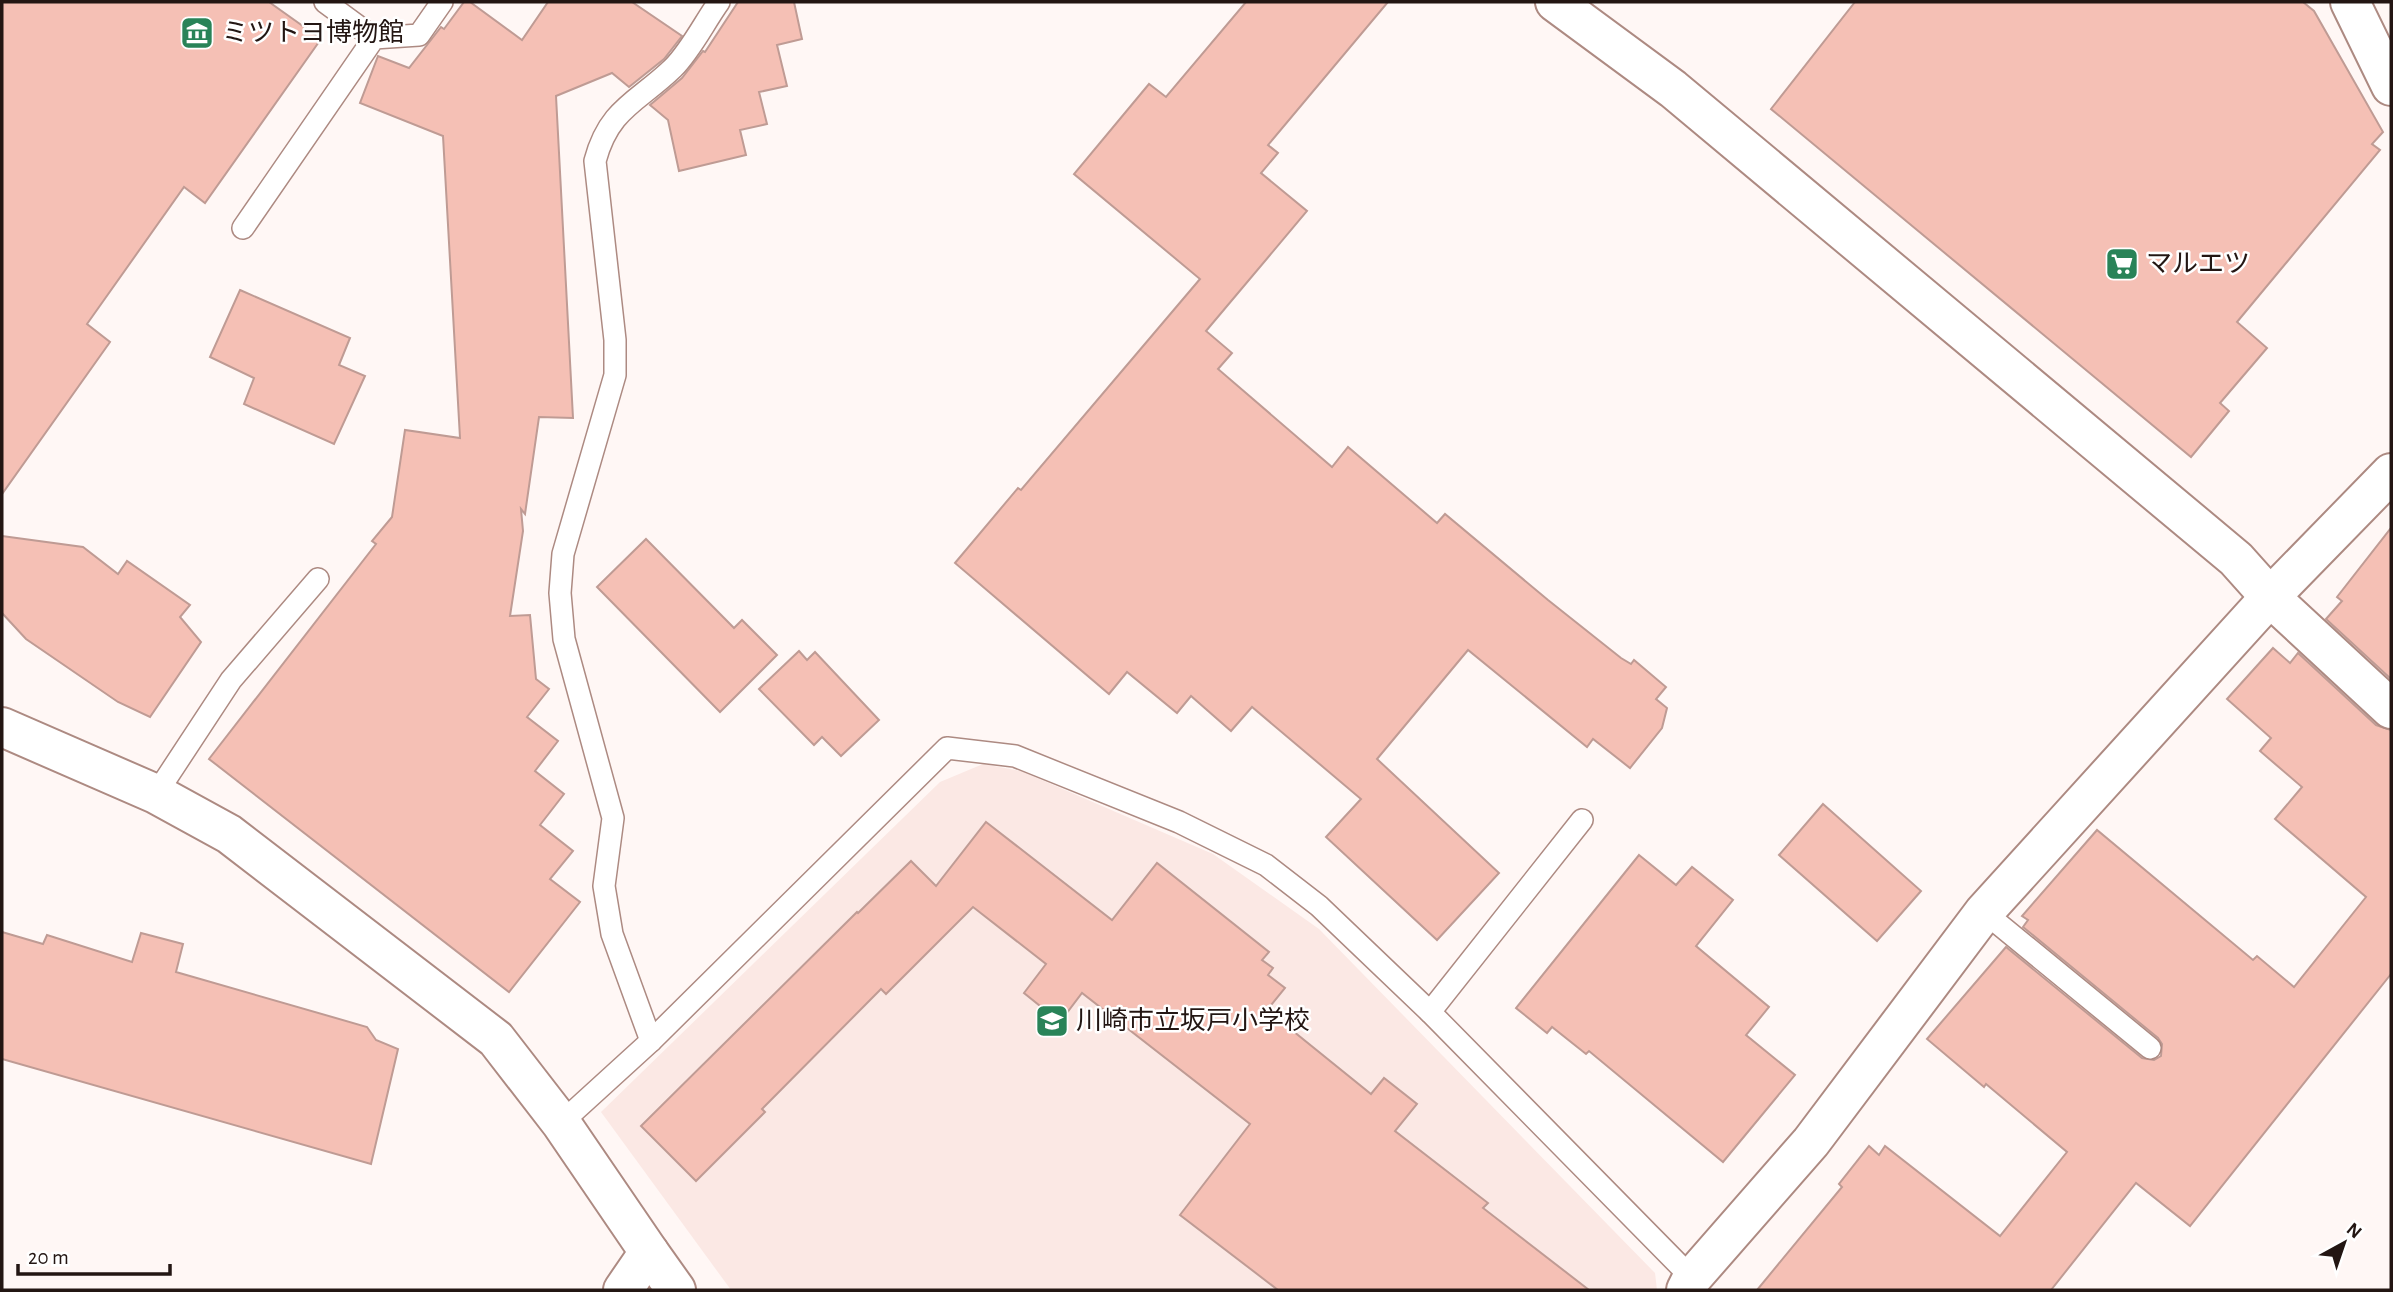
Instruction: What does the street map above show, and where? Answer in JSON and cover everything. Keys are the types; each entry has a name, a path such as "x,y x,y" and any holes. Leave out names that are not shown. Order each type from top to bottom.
{"street":[{"path":"1555,2 1672,89 2235,559 2270,597 2391,709"},
{"path":"2350,2 2391,86"},
{"path":"1689,1284 1811,1142 1984,912 2270,597 2391,473"},
{"path":"2,727 156,794 229,834 496,1039 561,1123 676,1290"},
{"path":"623,1290 649,1252"}],"lane":[{"path":"325,2 374,38 419,35 442,2"},
{"path":"651,1041 612,934 604,886 613,818 564,639 560,593 563,554 615,375 615,340 595,160 601,137 618,114 674,66 719,2"},
{"path":"243,228 374,38"},
{"path":"156,794 232,680 318,579"},
{"path":"561,1123 651,1041 947,748 1015,756 1179,822 1266,864 1319,906 1430,1012 1689,1284"},
{"path":"1430,1012 1582,820"},
{"path":"1984,912 2150,1048"}],"shaded area":[{"name":"川崎市立坂戸小学校","path":"983,764 1021,771 1213,854 1319,929 1655,1273 1657,1290 731,1290 601,1112 940,782"}],"building":[{"path":"2,2 269,2 321,39 205,203 184,187 87,324 110,342 2,494"},
{"path":"464,2 470,2 522,40 548,2 632,2 682,36 664,59 629,87 612,73 556,96 573,418 539,417 525,514 521,509 523,531 510,616 530,615 536,679 549,689 527,717 558,741 535,771 564,794 540,825 573,851 550,879 580,902 509,992 209,759 376,544 372,541 392,517 405,430 460,438 443,136 360,103 378,56 409,68"},
{"path":"738,2 794,2 802,39 777,45 787,86 759,92 767,124 740,130 746,155 679,171 668,120 650,105 682,78 703,51 705,52"},
{"path":"1246,2 1388,2 1268,145 1278,153 1261,173 1307,211 1206,331 1232,353 1218,369 1332,467 1348,447 1437,523 1445,514 1621,658 1631,664 1634,660 1666,687 1656,699 1667,708 1662,728 1630,768 1593,739 1587,747 1468,650 1377,759 1499,873 1437,940 1326,837 1361,799 1252,707 1231,731 1191,696 1177,713 1127,672 1109,694 955,563 1018,488 1021,490 1200,279 1074,174 1149,84 1166,97"},
{"name":"マルエツ","path":"1855,2 2303,2 2314,11 2383,132 2372,144 2380,150 2237,322 2267,348 2220,403 2229,411 2191,457 1771,109"},
{"path":"240,290 350,338 339,365 365,376 334,444 244,404 254,378 210,357"},
{"path":"2391,528 2391,679 2326,619 2342,601 2337,597"},
{"path":"2,536 83,547 118,574 127,561 190,605 180,617 201,642 150,717 118,702 26,639 2,613"},
{"path":"646,539 734,628 742,620 777,655 720,712 597,587"},
{"path":"2273,648 2290,663 2298,653 2376,725 2391,730 2391,974 2190,1226 2136,1183 2051,1290 1757,1290 1842,1187 1839,1184 1869,1146 1879,1155 1885,1146 2000,1236 2067,1152 1927,1039 2006,947 2142,1058 2154,1060 2161,1056 2162,1044 2158,1038 2023,927 2028,920 2022,916 2097,830 2253,960 2257,956 2294,987 2366,897 2275,819 2302,787 2260,751 2271,738 2227,699"},
{"path":"799,651 807,660 815,652 879,720 841,756 822,737 814,745 759,689"},
{"path":"1823,804 1921,891 1877,941 1779,855"},
{"path":"986,822 1112,920 1157,863 1269,952 1262,960 1273,968 1268,975 1285,988 1267,1010 1371,1094 1384,1078 1417,1104 1395,1131 1488,1203 1483,1208 1589,1290 1278,1290 1180,1215 1250,1124 1082,993 1060,1022 1024,993 1046,964 973,907 886,994 881,989 762,1109 765,1112 696,1181 641,1126 911,861 936,886"},
{"path":"1639,855 1676,885 1692,867 1733,900 1696,946 1769,1007 1746,1035 1795,1075 1723,1162 1589,1051 1586,1054 1552,1027 1547,1033 1516,1008"},
{"path":"2,932 43,944 47,935 132,962 141,933 183,944 176,972 367,1027 376,1040 398,1049 371,1164 2,1059"}],"place":[{"name":"ミツトヨ博物館","path":"197,33"},
{"name":"マルエツ","path":"2122,264"},
{"name":"川崎市立坂戸小学校","path":"1052,1021"}]}
